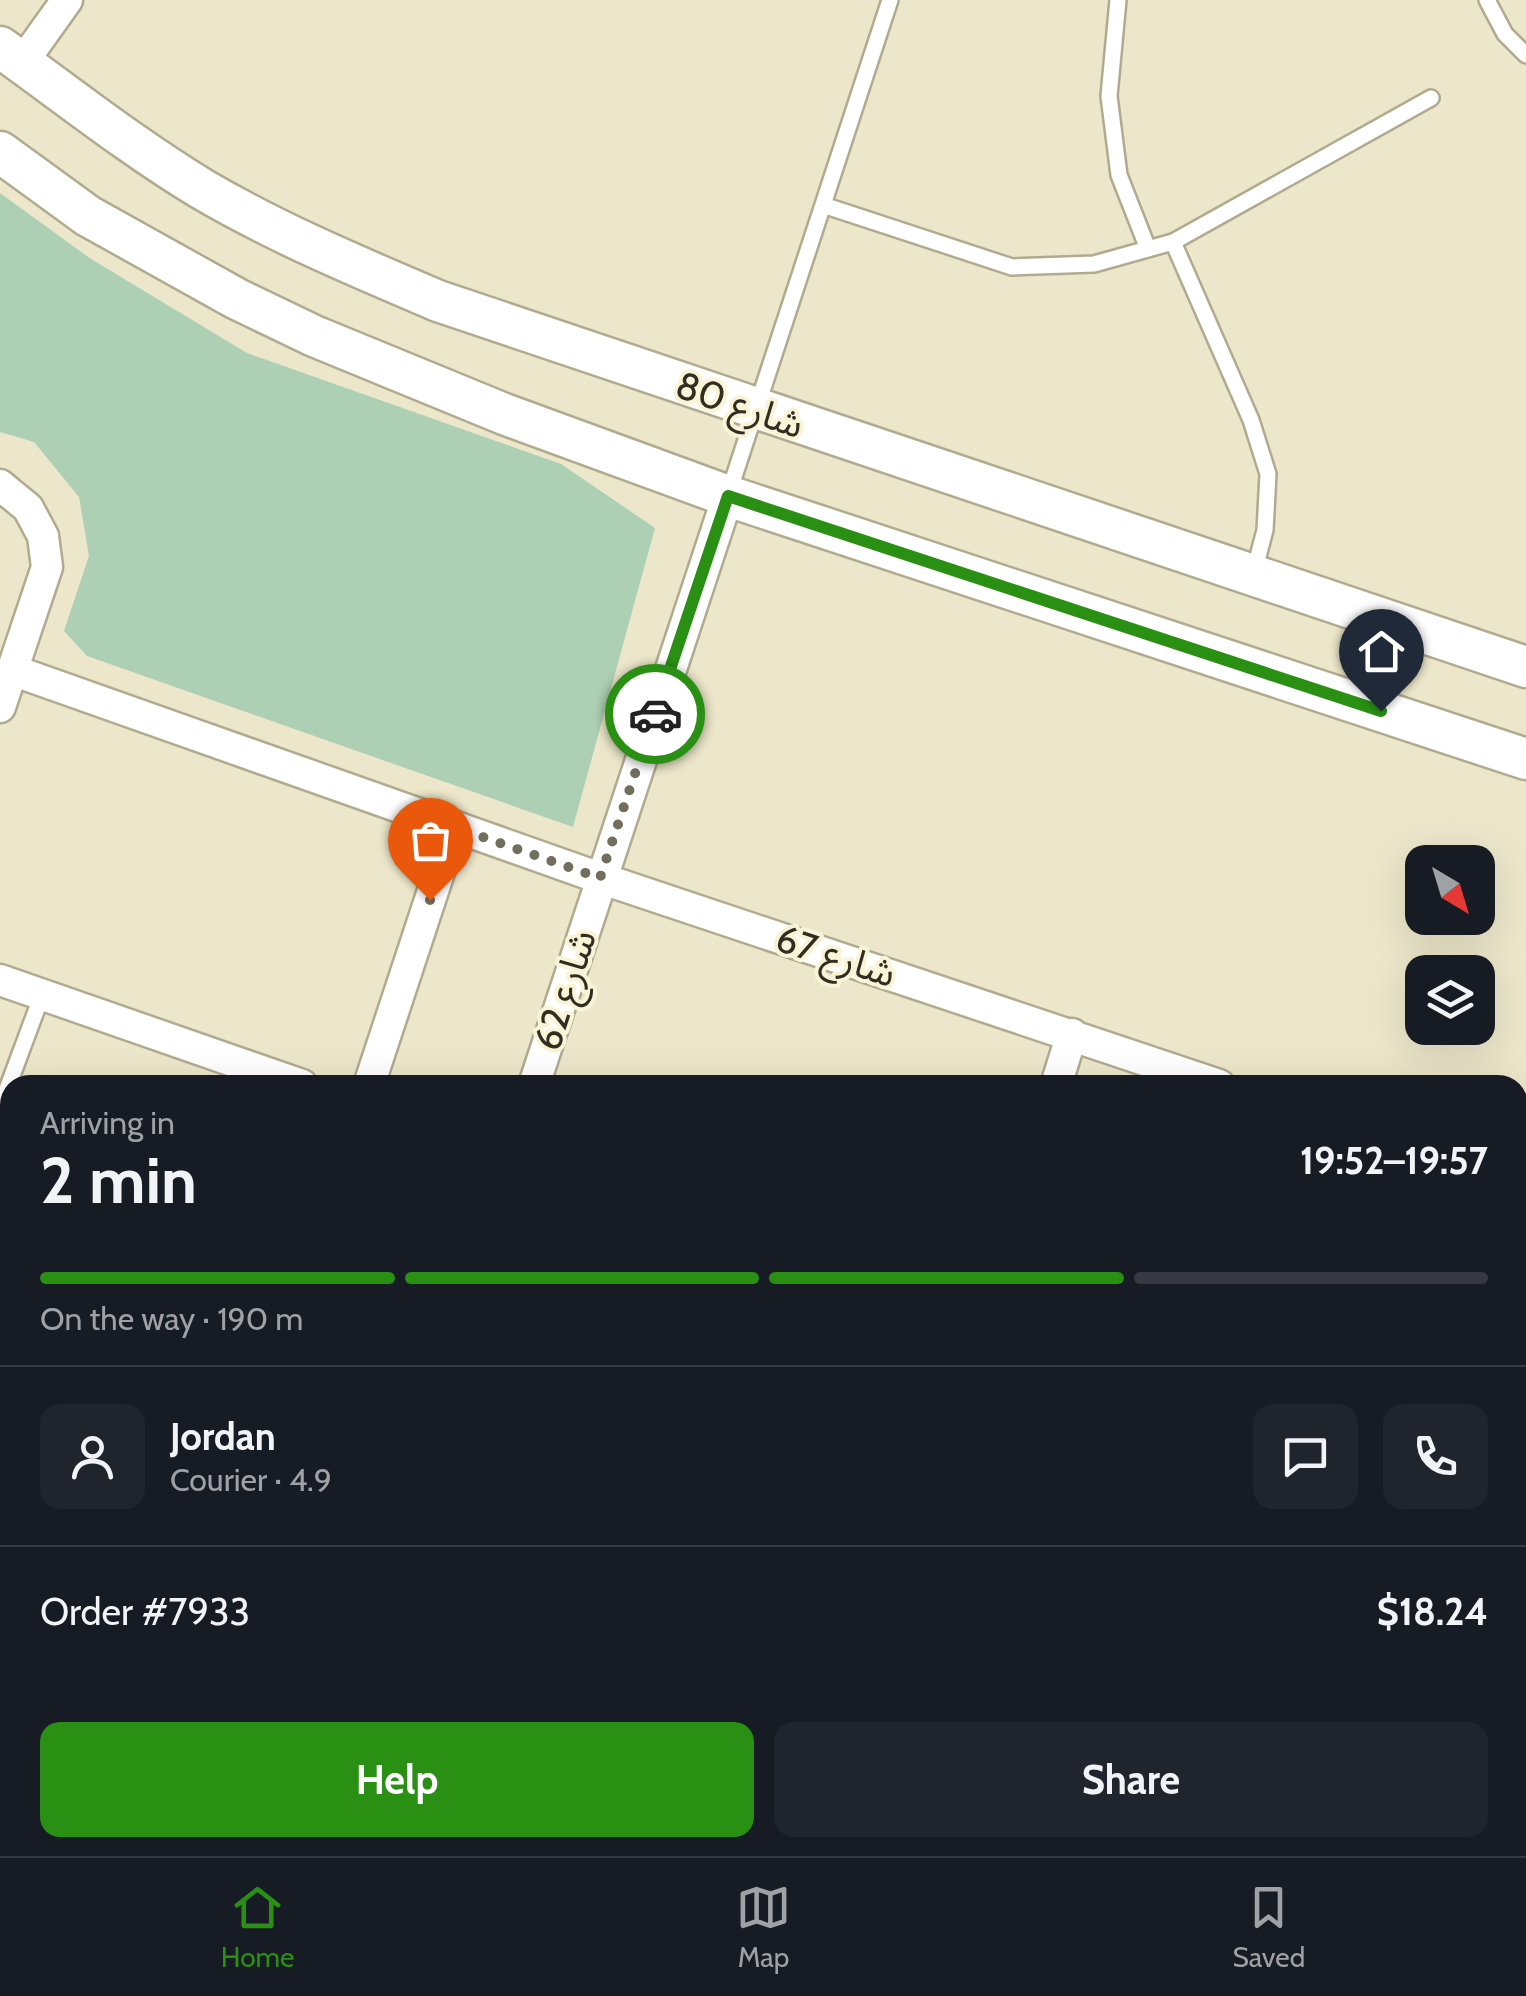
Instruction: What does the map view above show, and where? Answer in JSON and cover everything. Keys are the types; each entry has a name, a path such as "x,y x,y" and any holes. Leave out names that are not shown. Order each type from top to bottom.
{"street":[{"path":"11,55 67,0"},
{"name":"شارع 80","path":"11,55 134,146 203,190 274,228 438,302 1526,667"},
{"path":"0,152 88,216 162,260 314,336 504,414 728,496 1526,759"},
{"path":"0,485 28,508 42,536 47,567 0,708"},
{"name":"شارع 62","path":"537,1075 728,496"},
{"name":"شارع 67","path":"12,670 600,878 1190,1075"},
{"path":"372,1075 454,827"},
{"path":"0,980 273,1075"},
{"path":"1059,1075 1072,1034"}],"lane":[{"path":"728,496 890,0"},
{"path":"1118,0 1109,96 1119,175 1148,248"},
{"path":"1487,0 1505,34 1526,55"},
{"path":"823,205 1012,267 1094,264 1173,242 1431,98"},
{"path":"1173,242 1251,420 1268,474 1265,530 1252,576"},
{"path":"12,1075 42,994"}],"green space":[{"path":"0,193 91,259 247,353 561,464 655,528 573,827 87,656 64,631 89,556 79,497 34,442 0,432"}],"way so far":[{"path":"430,900 454,827 600,878 655,714"}],"route":[{"path":"655,714 728,496 1381,711"}]}
